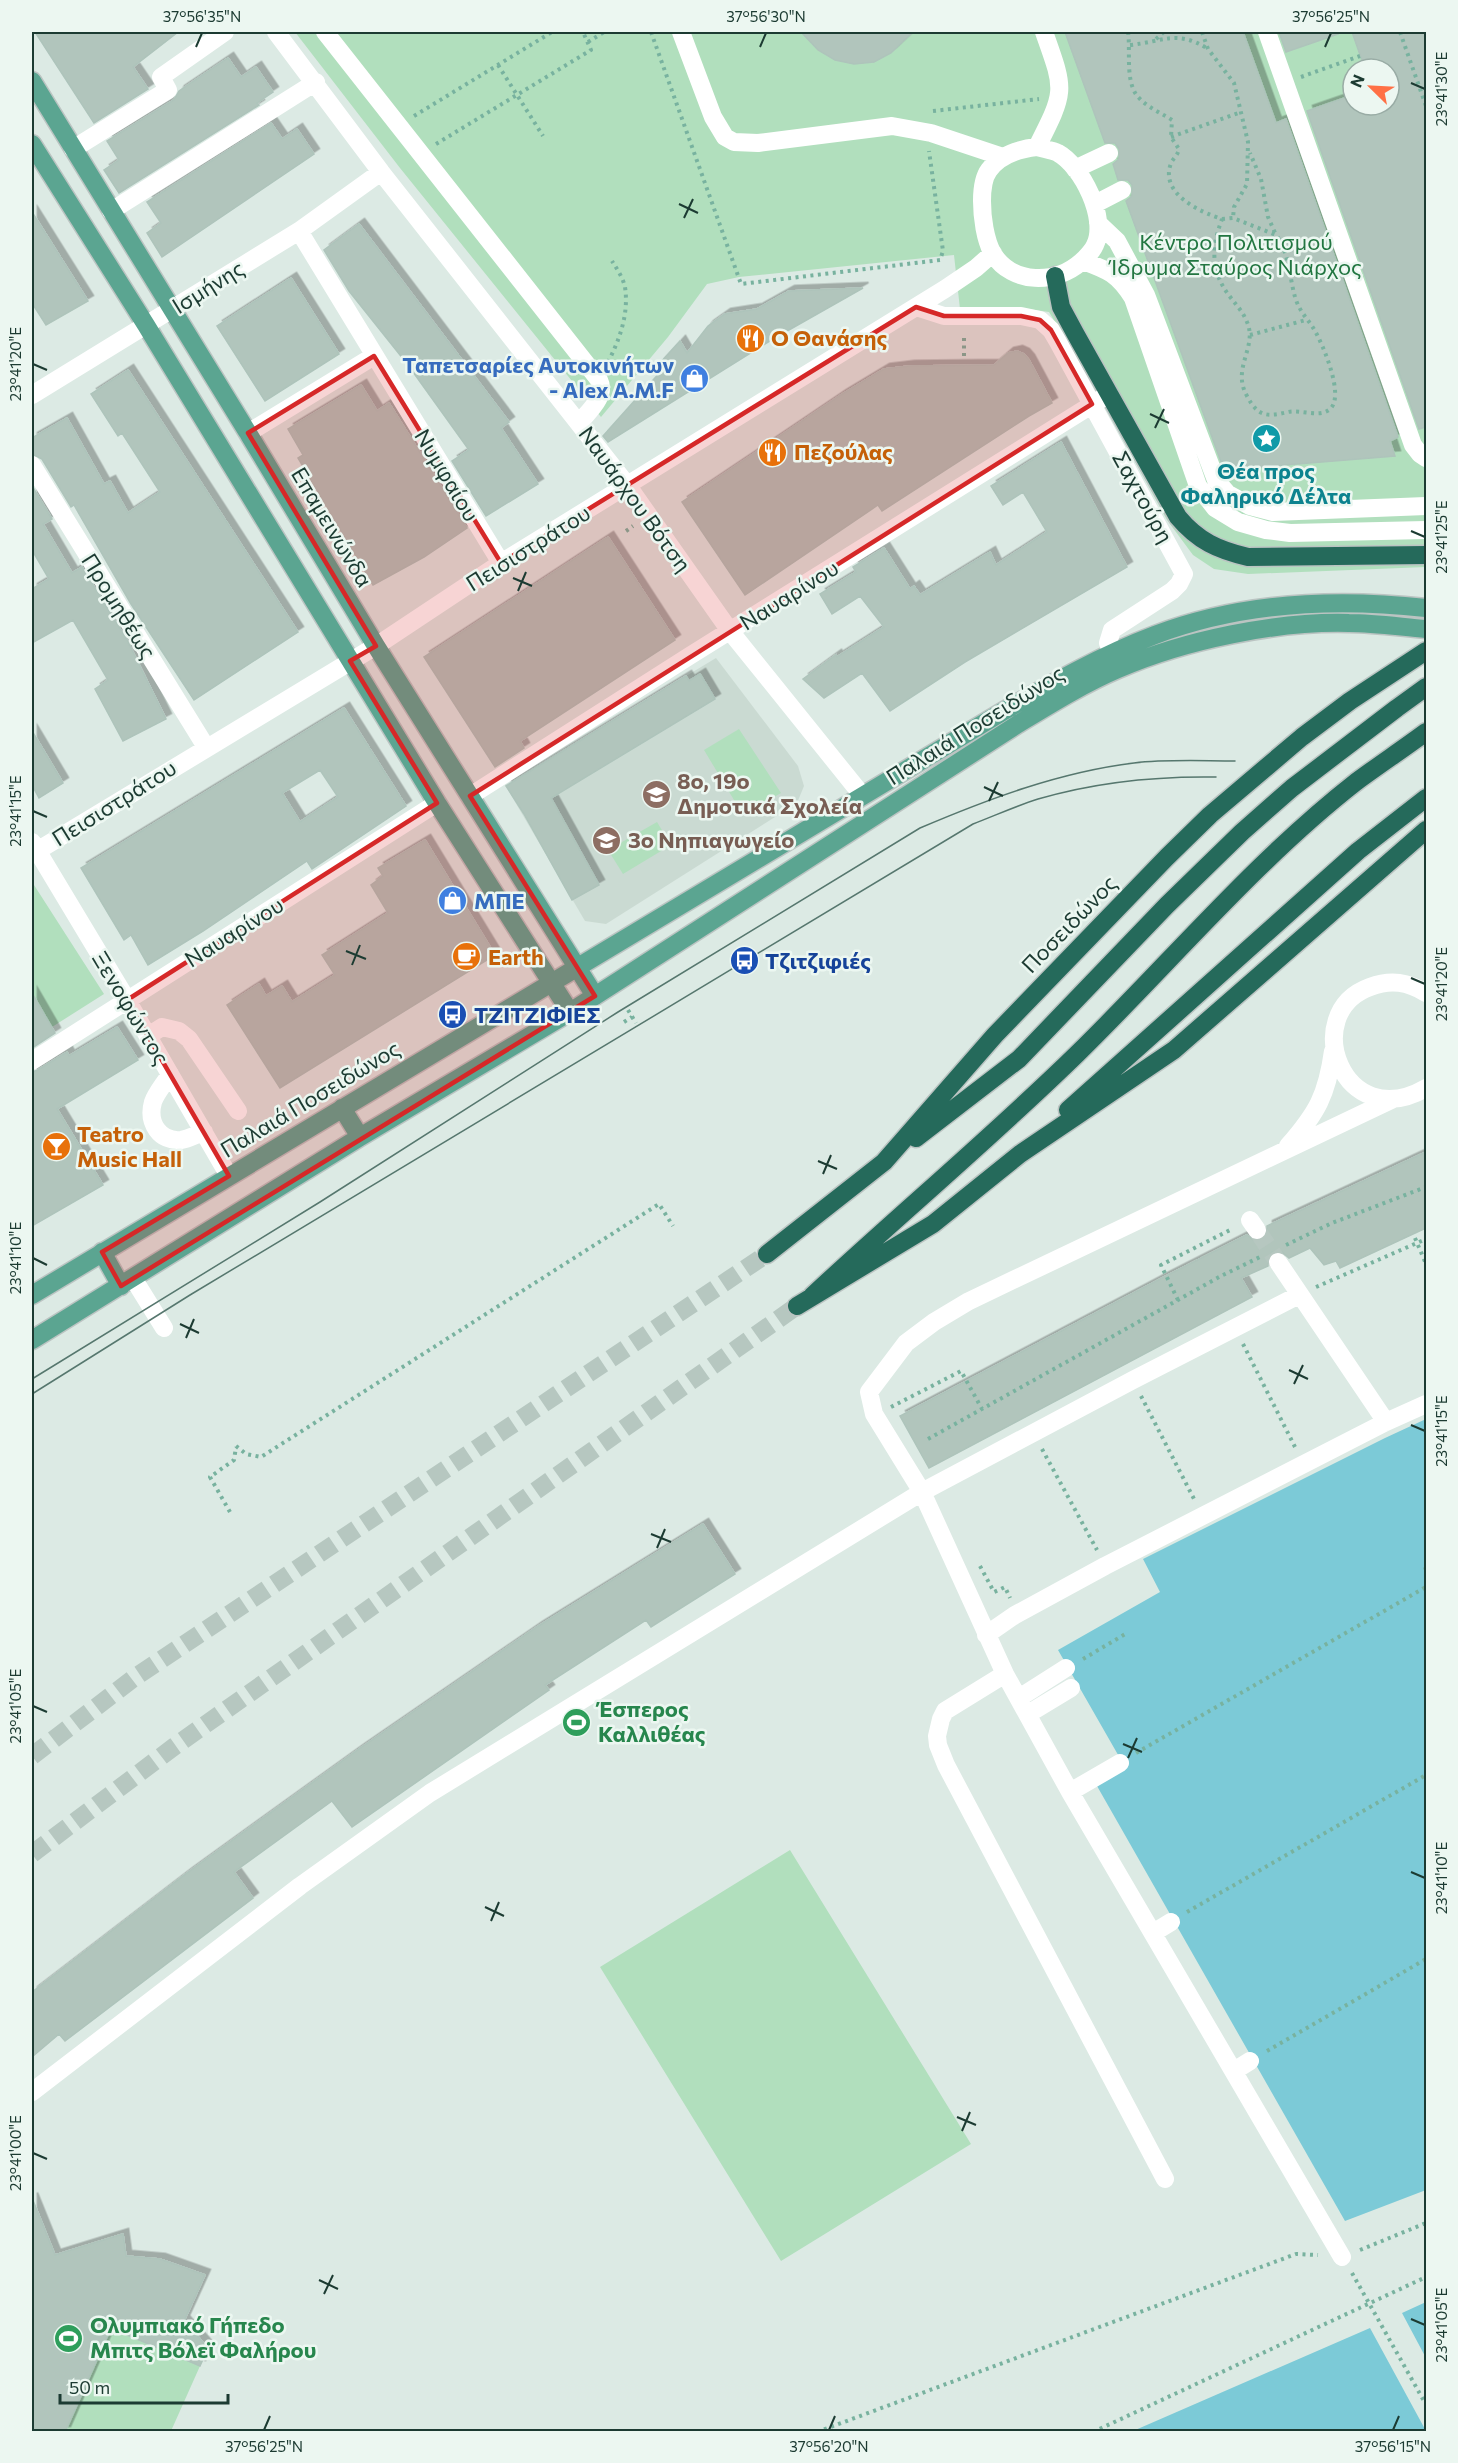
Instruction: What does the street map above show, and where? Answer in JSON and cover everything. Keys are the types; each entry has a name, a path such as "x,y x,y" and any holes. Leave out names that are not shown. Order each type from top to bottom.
{"highway":[{"path":"1055,276 1061,307 1178,517 1191,531 1221,550 1248,557 1426,555"},
{"name":"Ποσειδώνος","path":"767,1254 884,1162 995,1035 1203,822 1302,737 1426,651"},
{"path":"884,1162 1019,1059 1167,905 1242,832 1284,796 1426,687"},
{"path":"1426,732 1356,783 1308,824 1265,864 1077,1054 996,1130 805,1301 933,1224 1020,1154 1358,851 1426,798"},
{"path":"1020,1154 1174,1050 1426,831"}],"main road":[{"name":"Επαμεινώνδα","path":"32,81 376,646 595,996"},
{"path":"33,148 146,325 437,802 570,1012"},
{"name":"Παλαιά Ποσειδώνος","path":"32,1295 576,966 1073,672 1155,635 1202,620 1246,610 1331,602 1426,608"},
{"name":"Παλαιά Ποσειδώνος","path":"595,996 1018,724 1082,686 1120,668 1203,642 1291,626 1347,622 1426,629"},
{"path":"32,1340 360,1137 595,996"},
{"path":"342,1108 360,1137"},
{"path":"102,1252 127,1282"}],"street":[{"path":"73,149 168,90 161,77 225,32"},
{"name":"Ναυάρχου Βότση","path":"276,32 381,172 628,486 730,632 862,795"},
{"path":"325,32 595,374 602,386 600,396 579,423"},
{"path":"681,32 713,117 725,137 744,144 892,126 926,133 1003,157"},
{"path":"1036,147 1050,121 1061,92 1060,78 1044,32"},
{"path":"1267,32 1413,445 1426,458"},
{"path":"111,211 315,82"},
{"path":"1036,147 1058,153 1075,169 1095,204 1098,223 1096,244 1083,261 1066,273 1032,279 1002,264 993,253 982,212 982,189 988,171 1003,157 1023,148 1036,147"},
{"path":"1075,169 1109,153"},
{"name":"Ισμήνης","path":"32,395 299,231 381,172"},
{"path":"1095,204 1122,190"},
{"path":"1098,223 1117,241 1146,295 1183,391 1205,457 1216,480 1228,494 1250,506 1273,512 1426,506"},
{"name":"Νυμφαίου","path":"299,231 501,563"},
{"name":"Πεισιστράτου","path":"33,849 376,646 501,563 916,308 976,268 993,253"},
{"path":"1083,261 1099,267 1122,281 1133,298 1198,486 1215,508 1238,522 1266,530 1290,533 1426,530"},
{"name":"Σαχτούρη","path":"916,308 944,316 1021,316 1040,320 1051,330 1184,573 1179,584 1172,591 1112,630 1108,643 1112,654"},
{"path":"248,433 374,356"},
{"name":"Ναυαρίνου","path":"470,796 1109,394"},
{"name":"Προμηθέως","path":"32,465 206,747"},
{"name":"Ναυαρίνου","path":"32,1061 437,802"},
{"name":"Ξενοφώντος","path":"33,849 127,1000 229,1176"},
{"path":"1283,1152 1318,1106 1328,1083 1335,1028 1341,1012 1351,999 1365,989 1381,983 1398,982 1414,986 1426,993"},
{"path":"148,1036 162,1027 179,1031 184,1035 238,1111"},
{"path":"1334,1045 1337,1062 1346,1077 1359,1090 1376,1097 1393,1100"},
{"path":"170,1074 154,1100 151,1112 160,1136 183,1140 204,1132"},
{"path":"1342,2257 1070,1792 1005,1674 922,1492 874,1414 869,1392 906,1343 960,1306 1393,1100 1412,1096 1426,1088"},
{"path":"1274,1255 1386,1422"},
{"path":"127,1282 164,1328"},
{"path":"32,2092 300,1886 430,1793 922,1492 1299,1295"},
{"path":"986,1635 1015,1616 1105,1566 1386,1422 1426,1404"},
{"path":"1019,1698 1066,1668"},
{"path":"1005,1674 945,1711 938,1727 938,1745 946,1765 1165,2179"},
{"path":"1028,1714 1071,1688"},
{"path":"1070,1792 1120,1763"},
{"path":"1152,1933 1171,1922"},
{"path":"1234,2071 1250,2061"}],"path":[{"path":"399,126 552,32"},
{"path":"420,153 591,50 583,32"},
{"path":"588,42 604,32"},
{"path":"651,32 741,284 940,260 943,250 925,117 929,111 1036,99"},
{"path":"1128,32 1131,79 1134,90 1145,104 1172,120 1171,136 1179,149 1171,170 1170,179 1173,188 1192,206 1222,219 1233,218 1276,235"},
{"path":"1156,39 1164,32"},
{"path":"1202,32 1208,49 1234,83 1248,148 1261,179 1268,217 1286,257 1296,301 1306,320 1314,329 1335,383 1336,398 1331,408 1321,413 1296,410 1270,416 1262,414 1253,405 1242,385 1243,358 1251,341 1248,323 1239,306 1224,288 1214,261 1213,249 1222,219"},
{"path":"1400,32 1426,106"},
{"path":"1130,45 1156,39 1183,37 1196,41 1208,49"},
{"path":"1285,83 1360,56"},
{"path":"498,65 543,136"},
{"path":"1171,136 1241,112"},
{"path":"1233,218 1234,207 1247,184 1248,148"},
{"path":"595,374 608,361 619,339 626,310 625,285 612,261"},
{"path":"1250,335 1306,320"},
{"path":"964,338 964,357"},
{"path":"628,1010 636,1023"},
{"path":"624,1022 632,1017"},
{"path":"928,1439 1178,1300 1274,1255 1332,1224 1426,1187"},
{"path":"230,1512 210,1477 234,1460 236,1446 246,1454 261,1457 659,1203 673,1226"},
{"path":"1178,1300 1161,1264 1254,1225"},
{"path":"1299,1295 1416,1241 1426,1239"},
{"path":"1416,1241 1426,1264"},
{"path":"1234,1328 1291,1439"},
{"path":"908,1400 961,1371 982,1409"},
{"path":"1133,1380 1191,1492"},
{"path":"1033,1432 1093,1544"},
{"path":"994,1592 1005,1587"},
{"path":"1120,1763 1426,1587"},
{"path":"1066,1668 1127,1633"},
{"path":"1171,1922 1426,1775"},
{"path":"1250,2061 1426,1959"},
{"path":"817,2432 1296,2254 1342,2257 1426,2223"},
{"path":"1342,2257 1424,2402"},
{"path":"1093,2432 1368,2302 1426,2277"}],"highlighted area":[{"path":"916,307 944,316 1021,316 1040,320 1051,330 1092,404 470,796 595,996 121,1286 102,1252 229,1176 127,1000 437,803 350,661 376,646 248,433 374,356 501,563"}],"shaded area":[{"name":"8ο, 19ο Δημοτικά Σχολεία","path":"716,658 798,766 804,786 797,803 606,924 585,921 505,785"}],"green space":[{"name":"Κέντρο Πολιτισμού Ίδρυμα Σταύρος Νιάρχος","path":"295,32 1426,32 1426,567 1248,574 1214,569 1193,555 1167,520 1096,390 1049,312 1028,309 960,309 954,255 739,277 707,284 668,337 601,417 400,168"},
{"path":"739,729 781,793 743,815 704,750"},
{"path":"657,822 671,845 623,874 608,850"},
{"path":"34,885 104,994 52,1027 32,993 32,886"},
{"path":"790,1850 971,2144 781,2261 600,1967"},
{"path":"111,2328 200,2366 171,2431 65,2432"}],"water":[{"path":"1426,1419 1426,2190 1345,2221 1097,1786 1125,1767 1058,1650 1160,1592 1143,1559"},
{"path":"1426,2302 1426,2358 1402,2313"},
{"path":"1370,2328 1426,2431 1133,2431"}],"building":[{"path":"35,32 178,32 133,67 148,89 94,123"},
{"path":"801,32 913,32 891,53 874,62 854,64 835,60 818,50"},
{"path":"1065,32 1243,32 1276,123 1286,119 1398,437 1390,441 1395,456 1224,470 1126,201 1132,196 1132,185 1128,180 1118,180 1113,164 1119,159 1119,149 1115,143 1105,143"},
{"path":"1279,32 1337,32 1338,34 1286,52"},
{"path":"1352,32 1426,32 1426,427 1419,429 1307,111 1341,99 1341,117 1401,117 1401,57 1361,57"},
{"path":"228,58 241,77 256,67 273,92 257,103 259,105 119,193 104,170 119,160 107,141 174,100 179,91"},
{"path":"271,123 282,139 297,129 314,154 162,257 147,233 161,223 147,202"},
{"path":"32,212 88,301 46,325 32,303"},
{"path":"359,224 509,422 501,428 538,484 486,516 452,461 469,450 408,365 349,291 324,250"},
{"path":"291,278 339,354 265,401 217,326"},
{"path":"863,288 773,339 608,442 603,436 663,369 659,364 680,341 687,353 708,326 725,314 757,309 789,291"},
{"path":"1017,351 1029,360 1052,403 882,511 878,505 745,595 682,502 841,395 884,369 909,366 994,365 1008,353"},
{"path":"128,370 298,632 194,700 131,604 74,505 71,507 42,459 32,454 32,438 67,418 104,484 110,481 128,513 160,492 122,433 118,436 91,394"},
{"path":"361,385 377,411 389,403 467,528 424,557 373,585 298,458 303,455 288,429"},
{"path":"1061,442 1127,567 965,662 890,711 862,673 824,698 803,679 836,655 837,657 884,627 860,596 832,614 820,594 856,572 853,567 884,548 910,589 914,586 920,595 990,552 996,565 1047,532 1023,492 1003,505 991,486"},
{"path":"32,486 52,519 43,524 72,573 82,567 127,640 166,719 123,741 95,689 108,680 73,620 32,643 32,589 49,579 32,550"},
{"path":"608,537 675,640 520,741 524,748 495,767 424,657"},
{"path":"700,674 715,699 551,798 599,885 572,900 506,786 686,676 689,681"},
{"path":"344,708 406,806 312,869 307,861 148,965 131,935 124,940 81,868","holes":["320,770 338,797 300,822 282,793"]},
{"path":"32,731 63,783 39,798 32,785"},
{"path":"425,840 495,955 280,1088 227,1005 259,984 266,996 282,986 292,1002 335,975 322,955 388,913 371,885 383,876 378,868"},
{"path":"32,993 55,1033 32,1048"},
{"name":"Teatro Music Hall","path":"117,1027 138,1060 57,1109 103,1185 32,1226 32,1072 67,1052 69,1056"},
{"path":"1426,1152 1426,1228 1340,1268 1336,1261 1324,1265 1310,1248 1289,1258 1282,1252 1272,1252 1268,1258 1268,1266 1241,1278 1252,1297 929,1468 900,1416 1247,1235 1253,1240 1263,1239 1267,1234 1267,1226"},
{"path":"703,1524 735,1574 651,1627 646,1620 545,1685 549,1690 352,1827 332,1801 234,1872 253,1898 65,2041 59,2034 32,2057 32,1992 187,1873 359,1749 537,1627"},
{"name":"Ολυμπιακό Γήπεδο Μπιτς Βόλεϊ Φαλήρου","path":"32,2198 55,2255 123,2234 126,2256 160,2259 205,2275 184,2321 208,2348 200,2366 111,2328 65,2432 32,2432"}],"tunnel":[{"path":"1257,1230 1278,1262"},
{"path":"32,1756 134,1678 767,1254"},
{"path":"32,1854 175,1746 797,1306"}],"tram line":[{"path":"32,1379 320,1202 618,1012 920,828 1025,788 1106,767 1146,762 1235,761"},
{"path":"32,1394 190,1295 973,824 1038,799 1082,788 1149,779 1216,777"}],"place":[{"name":"Ο Θανάσης","path":"750,338"},
{"name":"Ταπετσαρίες Αυτοκινήτων - Alex A.M.F","path":"695,378"},
{"name":"Θέα προς Φαληρικό Δέλτα","path":"1266,439"},
{"name":"Πεζούλας","path":"773,452"},
{"name":"8ο, 19ο Δημοτικά Σχολεία","path":"656,794"},
{"name":"3ο Νηπιαγωγείο","path":"607,840"},
{"name":"ΜΠΕ","path":"453,901"},
{"name":"Earth","path":"467,957"},
{"name":"Τζιτζιφιές","path":"744,961"},
{"name":"ΤΖΙΤΖΙΦΙΕΣ","path":"453,1015"},
{"name":"Teatro Music Hall","path":"56,1147"},
{"name":"Έσπερος Καλλιθέας","path":"577,1722"},
{"name":"Ολυμπιακό Γήπεδο Μπιτς Βόλεϊ Φαλήρου","path":"69,2338"}]}
